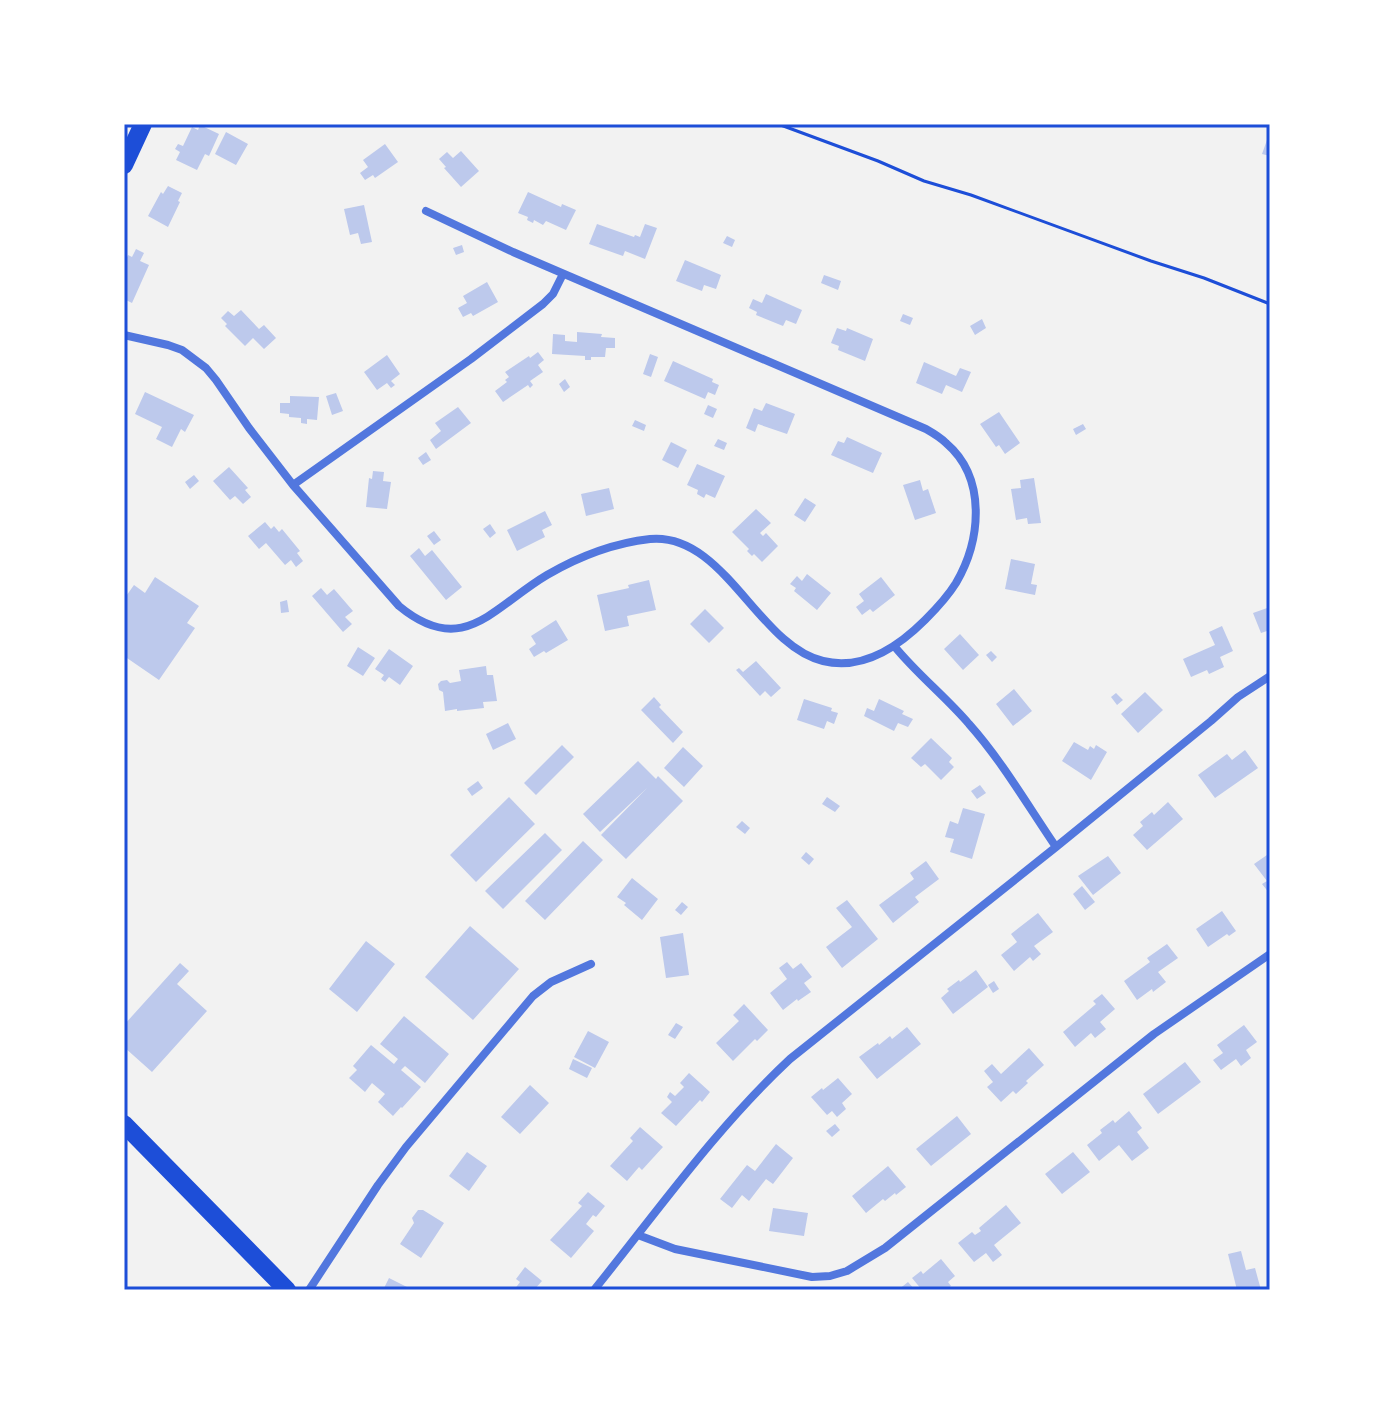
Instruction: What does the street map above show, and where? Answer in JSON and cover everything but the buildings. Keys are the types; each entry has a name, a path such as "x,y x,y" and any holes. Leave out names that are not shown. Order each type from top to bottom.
{"main road":[{"path":"124,165 143,124"},
{"path":"124,1124 287,1290"}],"street":[{"path":"124,335 182,350 206,368 293,485 399,606 429,625 449,629 469,626 574,561 605,549 657,539 699,552 796,648 810,657 829,663 847,663 871,658 895,647 933,612 955,585 967,559 976,518 974,488 960,460 947,443 926,429 563,274 426,211"},
{"path":"293,485 543,304 553,294 563,274"},
{"path":"895,647 990,749 1056,847"},
{"path":"594,1290 706,1149 775,1073 1238,697 1270,676"},
{"path":"638,1235 675,1249 794,1275 821,1277 847,1271 885,1248 1154,1034 1270,954"},
{"path":"309,1290 406,1147 533,996 551,982 591,964"}],"path":[{"path":"778,124 924,181 971,195 1270,304"}]}
